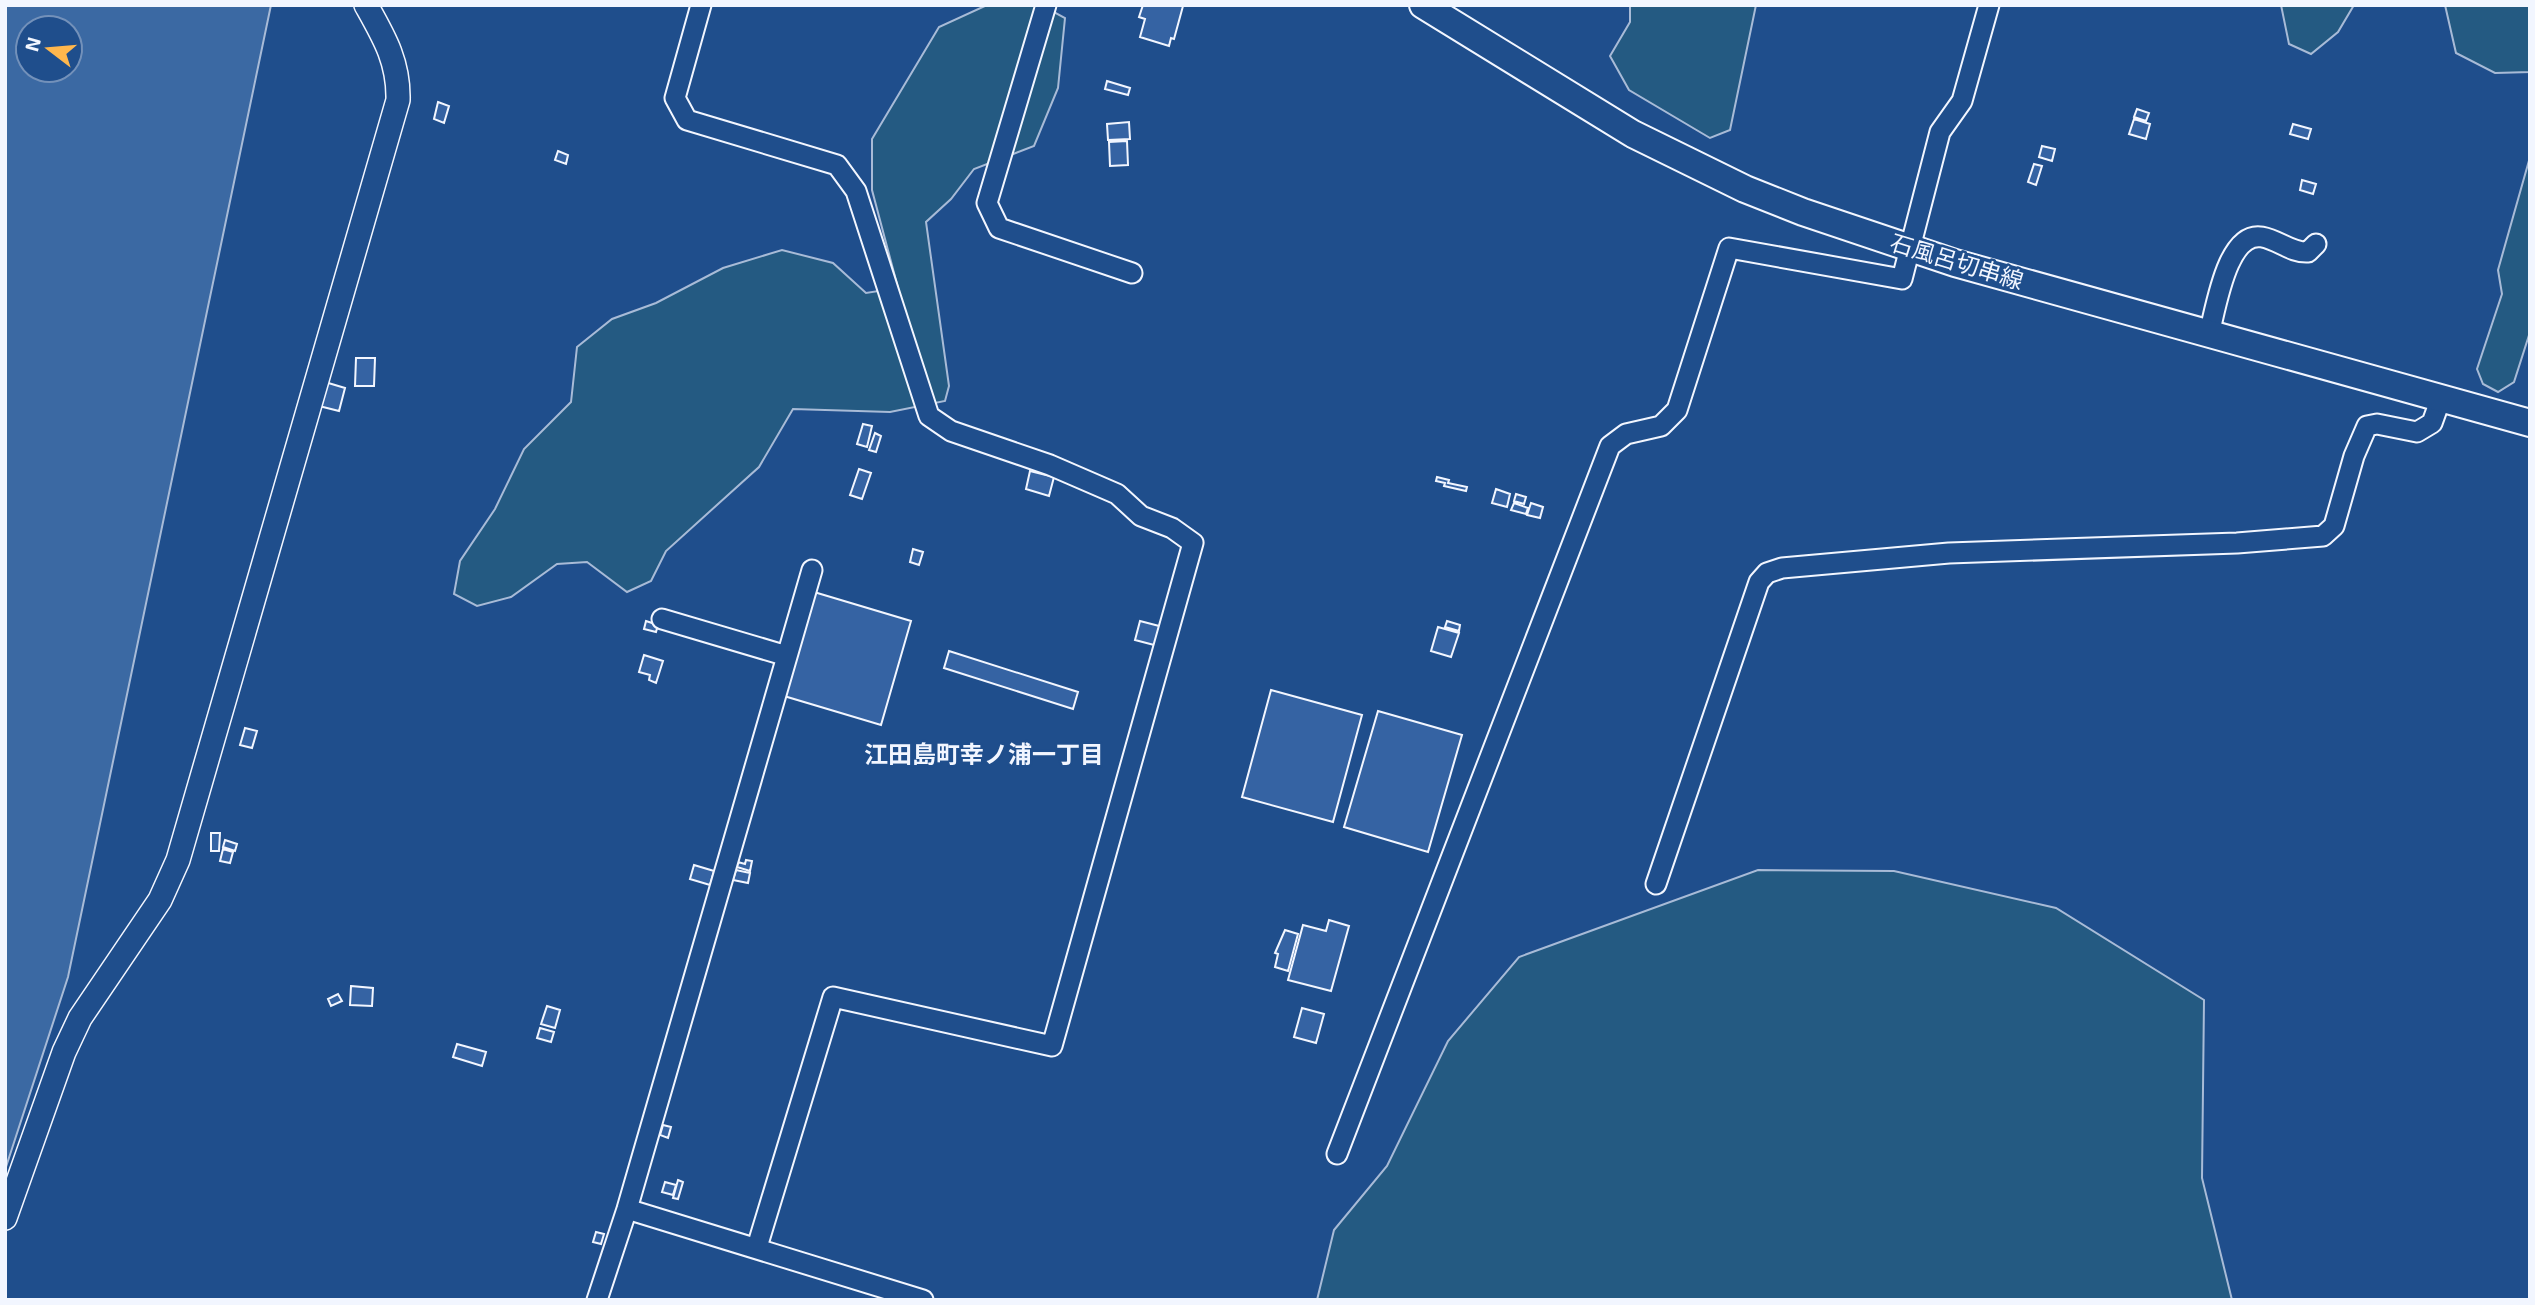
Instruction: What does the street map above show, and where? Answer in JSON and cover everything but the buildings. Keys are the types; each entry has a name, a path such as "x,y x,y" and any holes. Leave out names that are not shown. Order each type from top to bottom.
{"main road":[{"name":"石風呂切串線","path":"1423,5 1579,103 1689,163 1802,212 1955,263 2530,423"}],"street":[{"path":"5,1219 64,1052 80,1018 160,900 178,860 398,100 397,66 366,5"},
{"path":"701,5 675,98 687,120 837,165 856,191 929,416 951,432 1050,465 1118,494 1141,516 1172,528 1193,543 1052,1046 833,997 757,1247"},
{"path":"1046,5 987,203 999,228 1132,273"},
{"path":"1337,1154 1610,446 1626,434 1661,426 1677,410 1729,248 1902,279 1908,246 1940,132 1962,101 1989,5"},
{"path":"2209,334 2227,269 2240,243 2248,237 2263,237 2298,252 2308,252 2316,244"},
{"path":"1656,884 1759,582 1767,573 1782,568 1949,553 2237,543 2323,536 2334,526 2357,445 2367,426 2377,424 2417,432 2432,423 2441,398"},
{"path":"597,1300 627,1209 812,570"},
{"path":"662,619 787,656"},
{"path":"627,1209 923,1300"}],"shaded area":[{"path":"5,5 271,5 68,977 5,1170"},
{"path":"987,5 1041,5 1065,18 1058,88 1034,146 974,169 951,199 926,222 949,386 945,401 890,412 793,409 759,467 666,551 651,581 627,592 587,562 557,564 511,597 477,606 454,594 460,561 495,509 524,449 571,402 577,347 612,319 656,303 723,268 782,250 833,263 866,293 898,288 872,190 872,139 939,27"},
{"path":"1630,5 1756,5 1730,130 1710,138 1629,90 1610,56 1630,22"},
{"path":"2281,5 2354,5 2338,32 2311,54 2289,44"},
{"path":"2445,5 2530,5 2530,72 2495,73 2456,53"},
{"path":"2530,157 2530,332 2514,382 2498,392 2483,384 2477,369 2502,294 2498,270"},
{"path":"1758,870 1894,871 2056,908 2204,1000 2202,1178 2232,1300 1317,1300 1334,1230 1387,1166 1448,1041 1519,957"}],"district":[{"name":"江田島町幸ノ浦一丁目","path":"984,753"}]}
